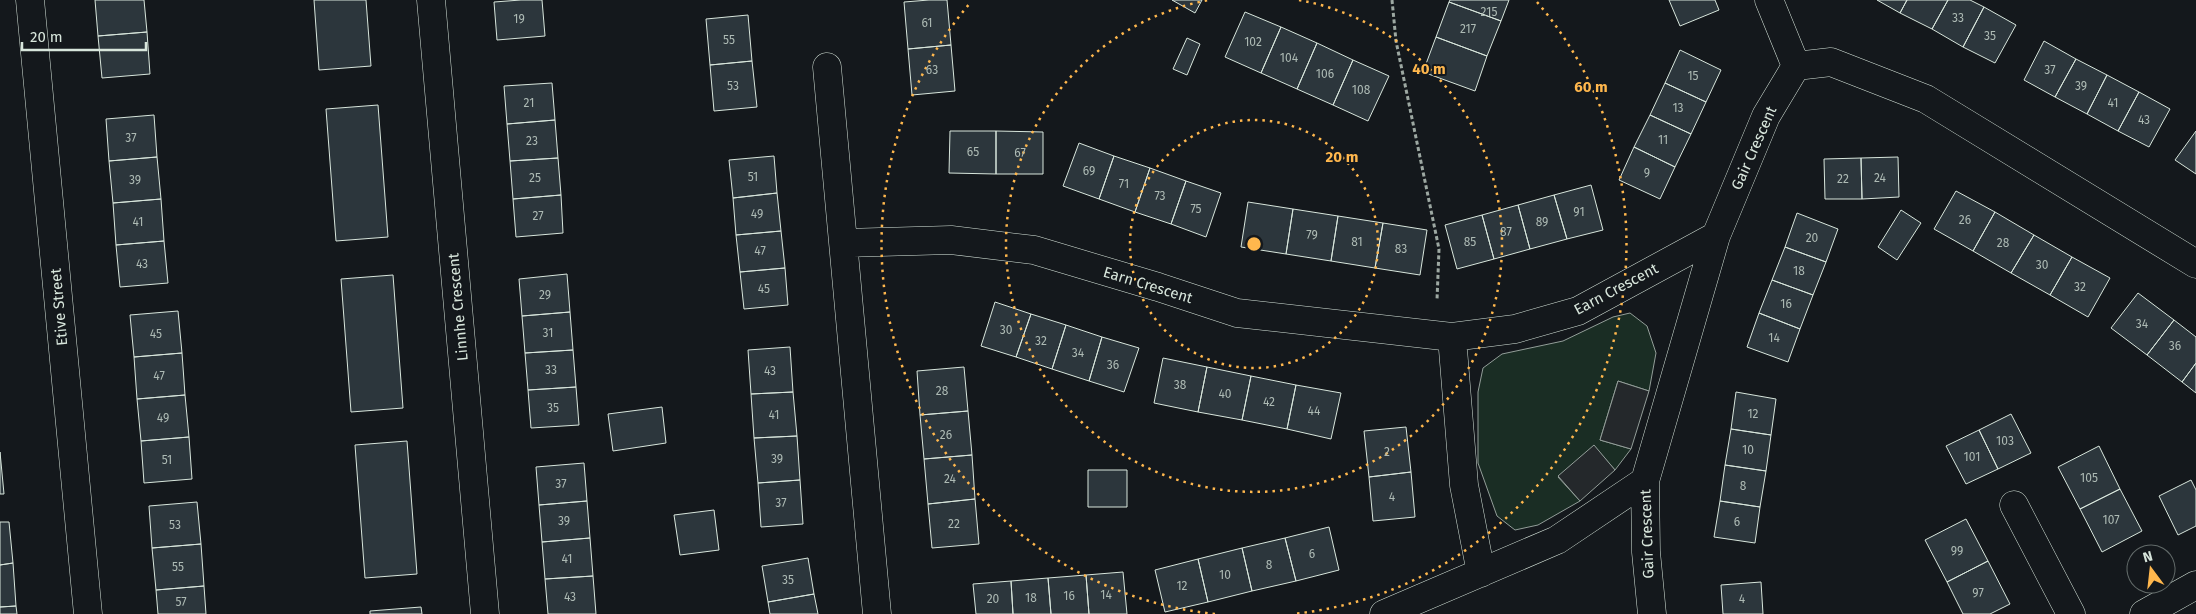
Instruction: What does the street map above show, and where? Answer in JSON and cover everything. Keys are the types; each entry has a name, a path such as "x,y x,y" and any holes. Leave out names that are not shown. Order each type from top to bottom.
{"street":[{"name":"Etive Street","path":"30,0 88,614"},
{"name":"Linnhe Crescent","path":"431,0 485,614"},
{"path":"1769,0 1796,66 1831,62 1926,99 2196,264"},
{"name":"Gair Crescent","path":"1652,614 1646,552 1645,481 1716,236 1766,116 1796,66"},
{"path":"827,67 876,614"},
{"name":"Earn Crescent","path":"844,243 951,240 1034,250 1237,313 1444,337 1515,329 1578,311 1716,236"},
{"path":"1444,337 1464,485 1480,573"},
{"path":"1384,614 1557,540 1645,481"},
{"path":"2014,505 2071,614"},
{"path":"2144,614 2196,585"}],"path":[{"path":"1392,0 1396,41 1439,248 1444,337"}],"green space":[{"path":"1630,313 1647,326 1656,353 1649,391 1618,381 1600,440 1631,449 1615,470 1594,446 1558,477 1580,501 1538,525 1515,530 1497,516 1478,463 1478,392 1483,368 1502,354 1563,341 1613,317"}],"shaded area":[{"path":"1618,381 1649,391 1631,449 1600,440"},
{"path":"1594,445 1615,470 1580,501 1558,476"}],"building":[{"path":"95,0 144,0 147,32 98,36"},
{"path":"314,0 366,0 371,66 319,70"},
{"path":"542,0 545,36 497,40 494,2"},
{"path":"947,0 951,45 908,49 904,2"},
{"path":"1172,0 1202,0 1195,13"},
{"path":"1450,0 1509,0 1501,21 1449,2"},
{"path":"1669,0 1715,0 1719,10 1680,26"},
{"path":"1877,0 1907,0 1900,13"},
{"path":"1907,0 1948,0 1932,29 1900,13"},
{"path":"1948,0 1970,0 1984,7 1963,47 1932,29"},
{"path":"1449,2 1501,21 1487,56 1436,37"},
{"path":"1984,7 2016,25 1995,63 1963,47"},
{"path":"1245,12 1281,27 1261,73 1225,57"},
{"path":"748,15 752,61 710,65 706,19"},
{"path":"1281,27 1317,43 1297,89 1261,73"},
{"path":"147,32 150,74 102,78 98,36"},
{"path":"1436,37 1487,56 1475,91 1423,72"},
{"path":"1187,38 1200,44 1187,75 1173,69"},
{"path":"2044,41 2076,59 2055,97 2024,80"},
{"path":"1317,43 1353,60 1333,105 1297,89"},
{"path":"951,45 955,91 912,95 908,49"},
{"path":"1680,50 1721,70 1706,102 1665,83"},
{"path":"2076,59 2107,75 2087,114 2055,97"},
{"path":"1353,60 1389,76 1368,121 1333,105"},
{"path":"752,61 757,107 714,111 710,65"},
{"path":"2107,75 2139,92 2118,131 2087,114"},
{"path":"552,83 555,120 507,124 504,86"},
{"path":"1665,83 1706,102 1691,134 1650,115"},
{"path":"2139,92 2170,109 2149,147 2118,131"},
{"path":"378,105 388,237 336,241 326,109"},
{"path":"154,115 157,157 109,161 106,119"},
{"path":"1650,115 1691,134 1675,167 1634,147"},
{"path":"555,120 558,158 510,161 507,124"},
{"path":"950,131 996,131 996,174 949,173"},
{"path":"996,131 1043,132 1043,174 996,174"},
{"path":"2196,131 2196,174 2175,160"},
{"path":"1079,143 1114,156 1099,199 1063,186"},
{"path":"1634,147 1675,167 1660,199 1619,180"},
{"path":"774,156 777,193 733,198 729,160"},
{"path":"1114,156 1150,168 1135,212 1099,199"},
{"path":"157,157 161,199 113,203 109,161"},
{"path":"1898,157 1899,197 1862,199 1861,158"},
{"path":"558,158 561,195 513,199 510,161"},
{"path":"1861,158 1862,199 1825,199 1824,159"},
{"path":"1150,168 1186,181 1171,224 1135,212"},
{"path":"1186,181 1221,193 1206,237 1171,224"},
{"path":"1591,185 1603,230 1567,239 1554,195"},
{"path":"1956,191 1995,212 1973,251 1934,229"},
{"path":"777,193 781,231 736,235 733,198"},
{"path":"561,195 563,233 516,237 513,199"},
{"path":"1554,195 1567,239 1530,249 1518,205"},
{"path":"161,199 164,241 116,245 113,203"},
{"path":"1248,202 1293,209 1286,254 1241,247"},
{"path":"1518,205 1530,249 1494,259 1482,215"},
{"path":"1293,209 1338,216 1331,261 1286,254"},
{"path":"1901,210 1921,223 1897,260 1878,247"},
{"path":"1995,212 2034,235 2011,273 1973,251"},
{"path":"1797,213 1838,229 1826,262 1785,247"},
{"path":"1482,215 1494,259 1457,269 1445,225"},
{"path":"1338,216 1383,223 1375,268 1331,261"},
{"path":"1383,223 1427,230 1420,275 1375,268"},
{"path":"781,231 785,268 740,272 736,235"},
{"path":"2034,235 2072,257 2050,295 2011,273"},
{"path":"164,241 168,283 120,287 116,245"},
{"path":"1785,247 1826,262 1813,295 1772,280"},
{"path":"2072,257 2110,278 2088,317 2050,295"},
{"path":"785,268 788,305 744,309 740,272"},
{"path":"567,274 570,312 522,316 519,279"},
{"path":"393,275 403,408 351,412 341,279"},
{"path":"1772,280 1813,295 1800,329 1759,313"},
{"path":"2138,293 2174,320 2147,355 2111,328"},
{"path":"995,302 1031,314 1016,357 981,346"},
{"path":"178,311 182,353 134,357 130,315"},
{"path":"570,312 573,350 525,353 522,316"},
{"path":"1759,313 1800,329 1788,362 1747,347"},
{"path":"1031,314 1066,325 1052,369 1016,357"},
{"path":"2174,320 2196,337 2196,363 2182,382 2147,355"},
{"path":"1066,325 1102,337 1089,381 1052,369"},
{"path":"1102,337 1139,348 1124,392 1089,381"},
{"path":"790,347 793,392 751,394 748,350"},
{"path":"573,350 576,387 528,390 525,353"},
{"path":"182,353 185,395 137,399 134,357"},
{"path":"1163,358 1207,367 1198,412 1154,403"},
{"path":"2196,363 2196,393 2182,382"},
{"path":"964,367 968,411 920,415 917,371"},
{"path":"1207,367 1251,376 1242,420 1198,412"},
{"path":"1251,376 1296,385 1287,429 1242,420"},
{"path":"1296,385 1341,393 1331,439 1287,429"},
{"path":"576,387 579,425 531,428 528,390"},
{"path":"793,392 797,436 754,438 751,394"},
{"path":"1736,392 1776,399 1771,435 1731,429"},
{"path":"185,395 189,437 141,441 137,399"},
{"path":"662,407 666,443 613,451 608,414"},
{"path":"968,411 972,455 924,459 920,415"},
{"path":"2011,414 2031,453 1998,469 1979,430"},
{"path":"1406,427 1411,472 1369,477 1364,431"},
{"path":"1731,429 1771,435 1766,471 1725,465"},
{"path":"1979,430 1998,469 1966,484 1946,446"},
{"path":"797,436 800,480 758,483 754,438"},
{"path":"189,437 192,479 144,483 141,441"},
{"path":"407,441 417,574 365,578 355,445"},
{"path":"2099,446 2120,489 2080,509 2058,467"},
{"path":"0,452 4,494 0,494"},
{"path":"972,455 975,499 928,504 924,459"},
{"path":"584,463 587,501 539,505 536,467"},
{"path":"1725,465 1766,471 1760,507 1720,501"},
{"path":"1088,470 1127,470 1127,507 1088,507"},
{"path":"1411,472 1415,517 1373,521 1369,477"},
{"path":"800,480 803,524 761,527 758,483"},
{"path":"2191,480 2196,490 2196,526 2178,535 2159,496"},
{"path":"2120,489 2142,531 2102,552 2080,509"},
{"path":"975,499 979,544 932,548 928,504"},
{"path":"587,501 590,538 542,542 539,505"},
{"path":"1720,501 1760,507 1755,543 1714,537"},
{"path":"197,502 201,544 152,548 149,506"},
{"path":"714,510 719,550 680,555 674,515"},
{"path":"1966,519 1988,561 1947,582 1925,540"},
{"path":"0,522 9,522 13,563 0,565"},
{"path":"1329,527 1339,570 1296,581 1285,538"},
{"path":"590,538 593,576 545,579 542,542"},
{"path":"1285,538 1296,581 1252,591 1242,548"},
{"path":"201,544 204,586 156,590 152,548"},
{"path":"1242,548 1252,591 1208,602 1198,559"},
{"path":"808,558 814,594 768,602 762,566"},
{"path":"1198,559 1208,602 1165,612 1155,570"},
{"path":"1988,561 2010,604 1990,614 1963,614 1947,582"},
{"path":"13,563 16,606 0,607 0,565"},
{"path":"1123,572 1127,614 1089,614 1086,575"},
{"path":"1086,575 1089,614 1051,614 1048,578"},
{"path":"593,576 596,614 548,614 545,579"},
{"path":"1048,578 1051,614 1013,614 1011,581"},
{"path":"1011,581 1013,614 976,614 973,584"},
{"path":"1761,582 1763,614 1723,614 1721,585"},
{"path":"204,586 206,614 158,614 156,590"},
{"path":"814,594 818,614 770,614 768,602"},
{"path":"16,606 17,614 0,614 0,607"},
{"path":"421,607 422,614 370,614 370,611"}]}
